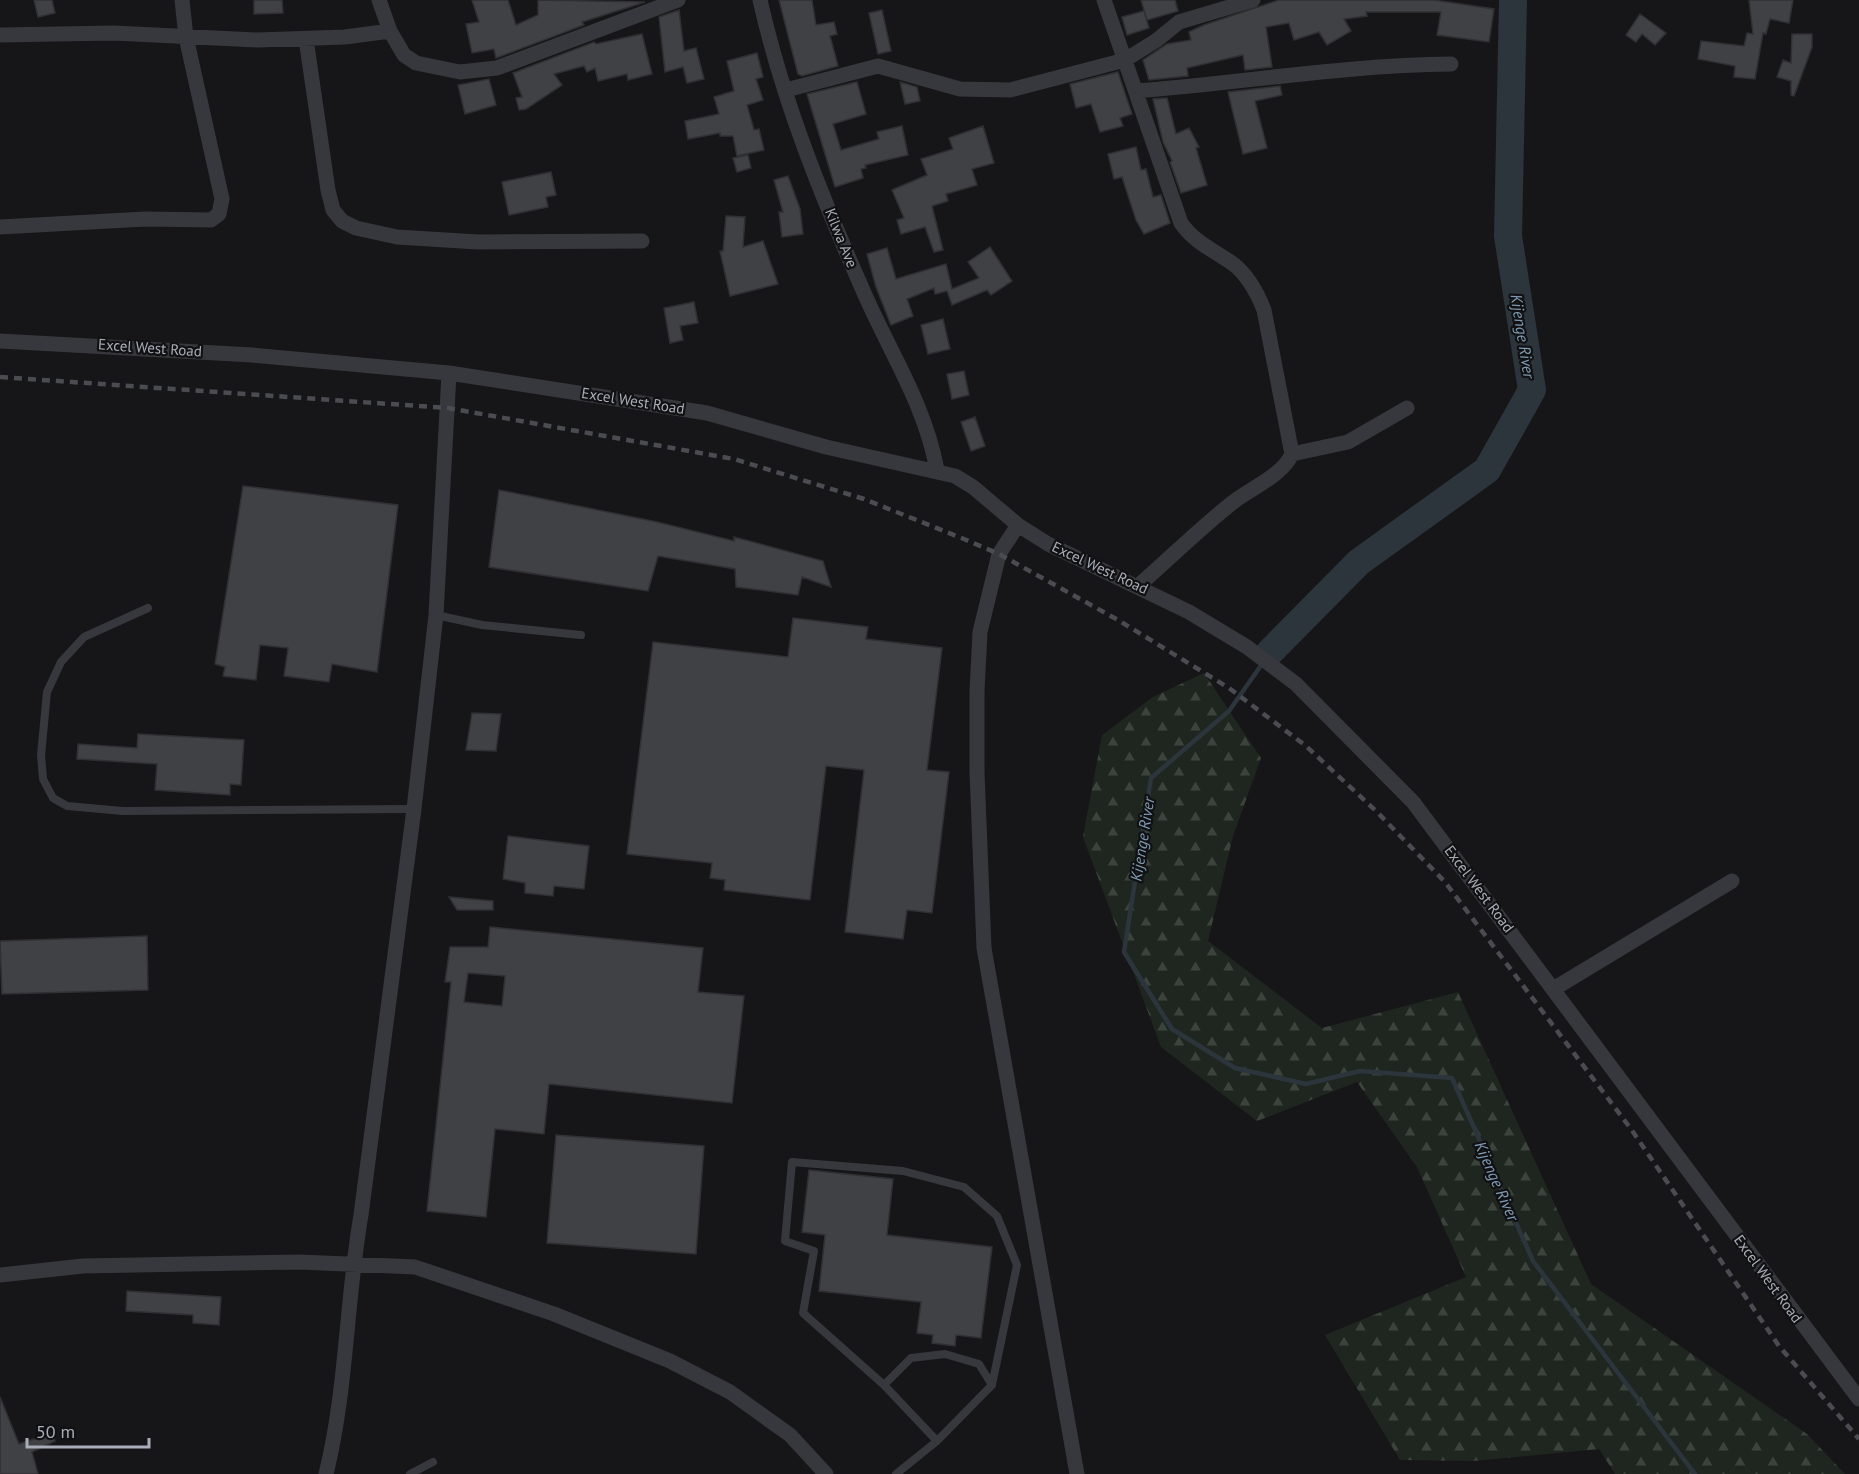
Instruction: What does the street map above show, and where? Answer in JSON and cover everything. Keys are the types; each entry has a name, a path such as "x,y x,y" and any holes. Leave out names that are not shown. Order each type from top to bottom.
{"street":[{"path":"0,227 145,219 212,220 219,214 222,199 186,37 182,0"},
{"path":"379,0 390,31 404,55 416,63 460,72 514,62 678,0"},
{"name":"Kilwa Ave","path":"760,0 807,154 866,297 924,416 937,470"},
{"path":"1104,0 1181,223 1195,240 1233,264 1257,291 1264,310 1292,454 1289,460 1271,477 1231,503 1138,586"},
{"path":"786,90 878,66 960,88 1010,90 1057,80 1125,60 1179,22 1253,0"},
{"path":"0,35 114,33 306,39 390,31"},
{"path":"306,39 328,190 333,210 342,220 372,232 426,240 642,241"},
{"path":"1136,91 1208,86 1322,70 1451,64"},
{"name":"Excel West Road","path":"0,340 252,355 450,373 707,413 826,447 937,470 955,476 973,487 1018,525 1048,544 1189,612 1247,647 1296,684 1413,801 1555,988 1859,1399"},
{"path":"326,1474 340,1403 352,1264 363,1205 414,809 436,615 450,373"},
{"path":"1292,454 1348,441 1407,408"},
{"path":"1018,525 999,554 980,632 977,691 981,909 984,948 1077,1474"},
{"path":"1555,988 1732,881"},
{"path":"0,1275 83,1266 300,1262 415,1267 554,1314 670,1361 730,1392 790,1435 826,1474"}],"lane":[{"path":"148,608 84,637 61,662 47,692 42,744 43,779 53,798 67,806 123,810 414,809"},
{"path":"436,615 482,625 581,635"},
{"path":"896,1474 937,1442 992,1385 1017,1265 997,1216 963,1186 903,1171 792,1162 785,1241 814,1251 803,1313 884,1385 937,1442"},
{"path":"884,1385 911,1359 945,1354 979,1364 992,1385"},
{"path":"410,1474 433,1462"}],"green space":[{"path":"1204,673 1261,758 1233,836 1208,941 1322,1028 1458,992 1591,1284 1807,1434 1845,1474 1615,1474 1599,1449 1473,1461 1400,1460 1325,1335 1466,1277 1417,1167 1357,1082 1257,1121 1161,1047 1083,837 1102,735 1153,697"}],"building":[{"path":"34,0 52,0 55,13 38,17"},
{"path":"254,0 282,0 283,13 254,14"},
{"path":"472,0 508,0 516,25 538,15 538,0 645,2 582,22 584,25 496,58 494,49 472,53 466,24 479,22"},
{"path":"779,0 812,0 816,25 834,22 837,34 830,36 838,66 802,76 798,74"},
{"path":"1141,0 1175,0 1178,11 1147,20"},
{"path":"1279,0 1434,0 1494,9 1489,42 1437,35 1441,12 1366,12 1367,16 1344,19 1351,31 1327,45 1319,32 1294,40 1289,23 1266,27 1272,67 1245,70 1243,55 1187,68 1188,76 1149,80 1143,60 1167,44 1191,40 1189,32 1204,25"},
{"path":"1749,0 1793,0 1789,23 1770,19 1766,34 1763,33 1755,79 1734,77 1735,66 1698,59 1701,41 1744,46 1747,33 1753,34"},
{"path":"679,10 684,51 696,48 704,79 687,83 683,67 665,72 659,17"},
{"path":"882,10 891,51 878,54 869,13"},
{"path":"1144,11 1149,28 1127,35 1122,17"},
{"path":"1640,14 1666,33 1655,45 1642,34 1636,42 1626,35"},
{"path":"642,34 652,74 628,80 627,74 598,81 595,68 587,72 584,66 554,74 562,85 526,109 519,110 516,98 522,97 513,73 594,42 596,44"},
{"path":"1792,34 1812,34 1812,47 1794,96 1791,95 1791,81 1777,77 1783,60 1791,63"},
{"path":"757,53 763,77 756,79 763,100 747,105 754,130 759,129 764,150 737,156 733,136 720,136 720,133 688,139 685,121 719,114 714,97 734,91 727,61"},
{"path":"1118,72 1132,114 1120,118 1123,126 1100,132 1091,104 1076,108 1070,84"},
{"path":"489,79 496,105 465,114 458,85"},
{"path":"857,82 866,114 833,124 841,150 879,139 877,132 902,126 908,155 865,165 866,168 861,169 863,178 835,187 807,94"},
{"path":"900,82 917,87 920,101 905,104"},
{"path":"1280,86 1282,95 1255,101 1267,148 1243,154 1228,92"},
{"path":"1167,98 1176,134 1189,128 1199,147 1196,148 1207,185 1181,193 1170,162 1172,161 1163,142 1153,99"},
{"path":"983,126 994,163 972,169 977,185 946,194 948,201 932,206 943,250 934,252 925,227 901,234 897,220 904,218 892,190 927,175 921,159 953,149 949,138"},
{"path":"1136,147 1141,170 1146,169 1153,197 1161,195 1170,223 1144,234 1136,220 1122,177 1114,179 1108,154"},
{"path":"748,155 751,168 737,172 733,158"},
{"path":"551,172 556,195 546,197 548,207 509,215 502,182"},
{"path":"788,176 800,209 803,234 782,237 779,212 783,212 774,180"},
{"path":"726,216 745,217 743,247 763,241 778,284 730,296 720,251 723,251"},
{"path":"990,247 1012,281 991,295 987,290 952,305 947,291 935,294 934,288 907,299 913,316 891,325 876,287 867,254 887,248 896,279 946,264 952,289 979,278 968,262"},
{"path":"694,302 698,323 680,326 683,340 670,343 664,308"},
{"path":"943,319 950,349 928,354 921,325"},
{"path":"964,371 969,395 952,399 947,374"},
{"path":"975,417 985,446 971,451 961,422"},
{"path":"243,486 398,505 377,672 332,664 329,682 284,676 288,648 260,645 256,680 223,676 225,667 215,664"},
{"path":"499,490 657,522 734,541 734,537 823,561 831,587 802,577 798,595 736,587 735,569 658,556 648,591 489,567"},
{"path":"793,618 868,627 866,639 942,648 927,770 949,772 932,913 907,910 903,939 845,932 864,770 826,766 810,900 724,890 725,880 710,878 712,863 627,854 653,642 788,657"},
{"path":"472,713 501,714 496,751 466,750"},
{"path":"138,734 244,740 241,785 230,784 230,795 155,790 157,764 77,759 78,744 137,748"},
{"path":"508,836 589,846 584,889 554,886 553,896 525,893 525,883 503,879"},
{"path":"449,897 493,901 493,910 457,910"},
{"path":"490,927 703,948 698,992 744,996 732,1103 549,1084 544,1134 495,1129 486,1217 427,1211 451,982 445,982 450,947 488,947","holes":["468,973 505,976 502,1006 464,1002"]},
{"path":"147,936 148,990 2,994 0,941"},
{"path":"556,1135 704,1146 696,1254 547,1243"},
{"path":"809,1170 893,1179 887,1235 992,1247 981,1338 956,1335 955,1346 932,1343 933,1335 917,1333 921,1302 819,1291 825,1235 802,1232"},
{"path":"127,1291 221,1297 219,1325 193,1323 193,1315 126,1311"},
{"path":"0,1397 19,1444 52,1433 55,1441 32,1452 38,1474 0,1474"}],"waterway":[{"name":"Kijenge River","path":"1270,652 1359,562 1487,470 1532,390 1508,236 1513,0"},
{"name":"Kijenge River","path":"1262,664 1229,711 1151,778 1124,952 1172,1029 1235,1068 1306,1084 1360,1071 1452,1078 1533,1261 1695,1474"}],"railway":[{"path":"0,377 448,408 734,459 864,499 964,539 999,554 1118,620 1229,688 1306,746 1376,811 1445,882 1631,1129 1779,1346 1859,1439"}]}
